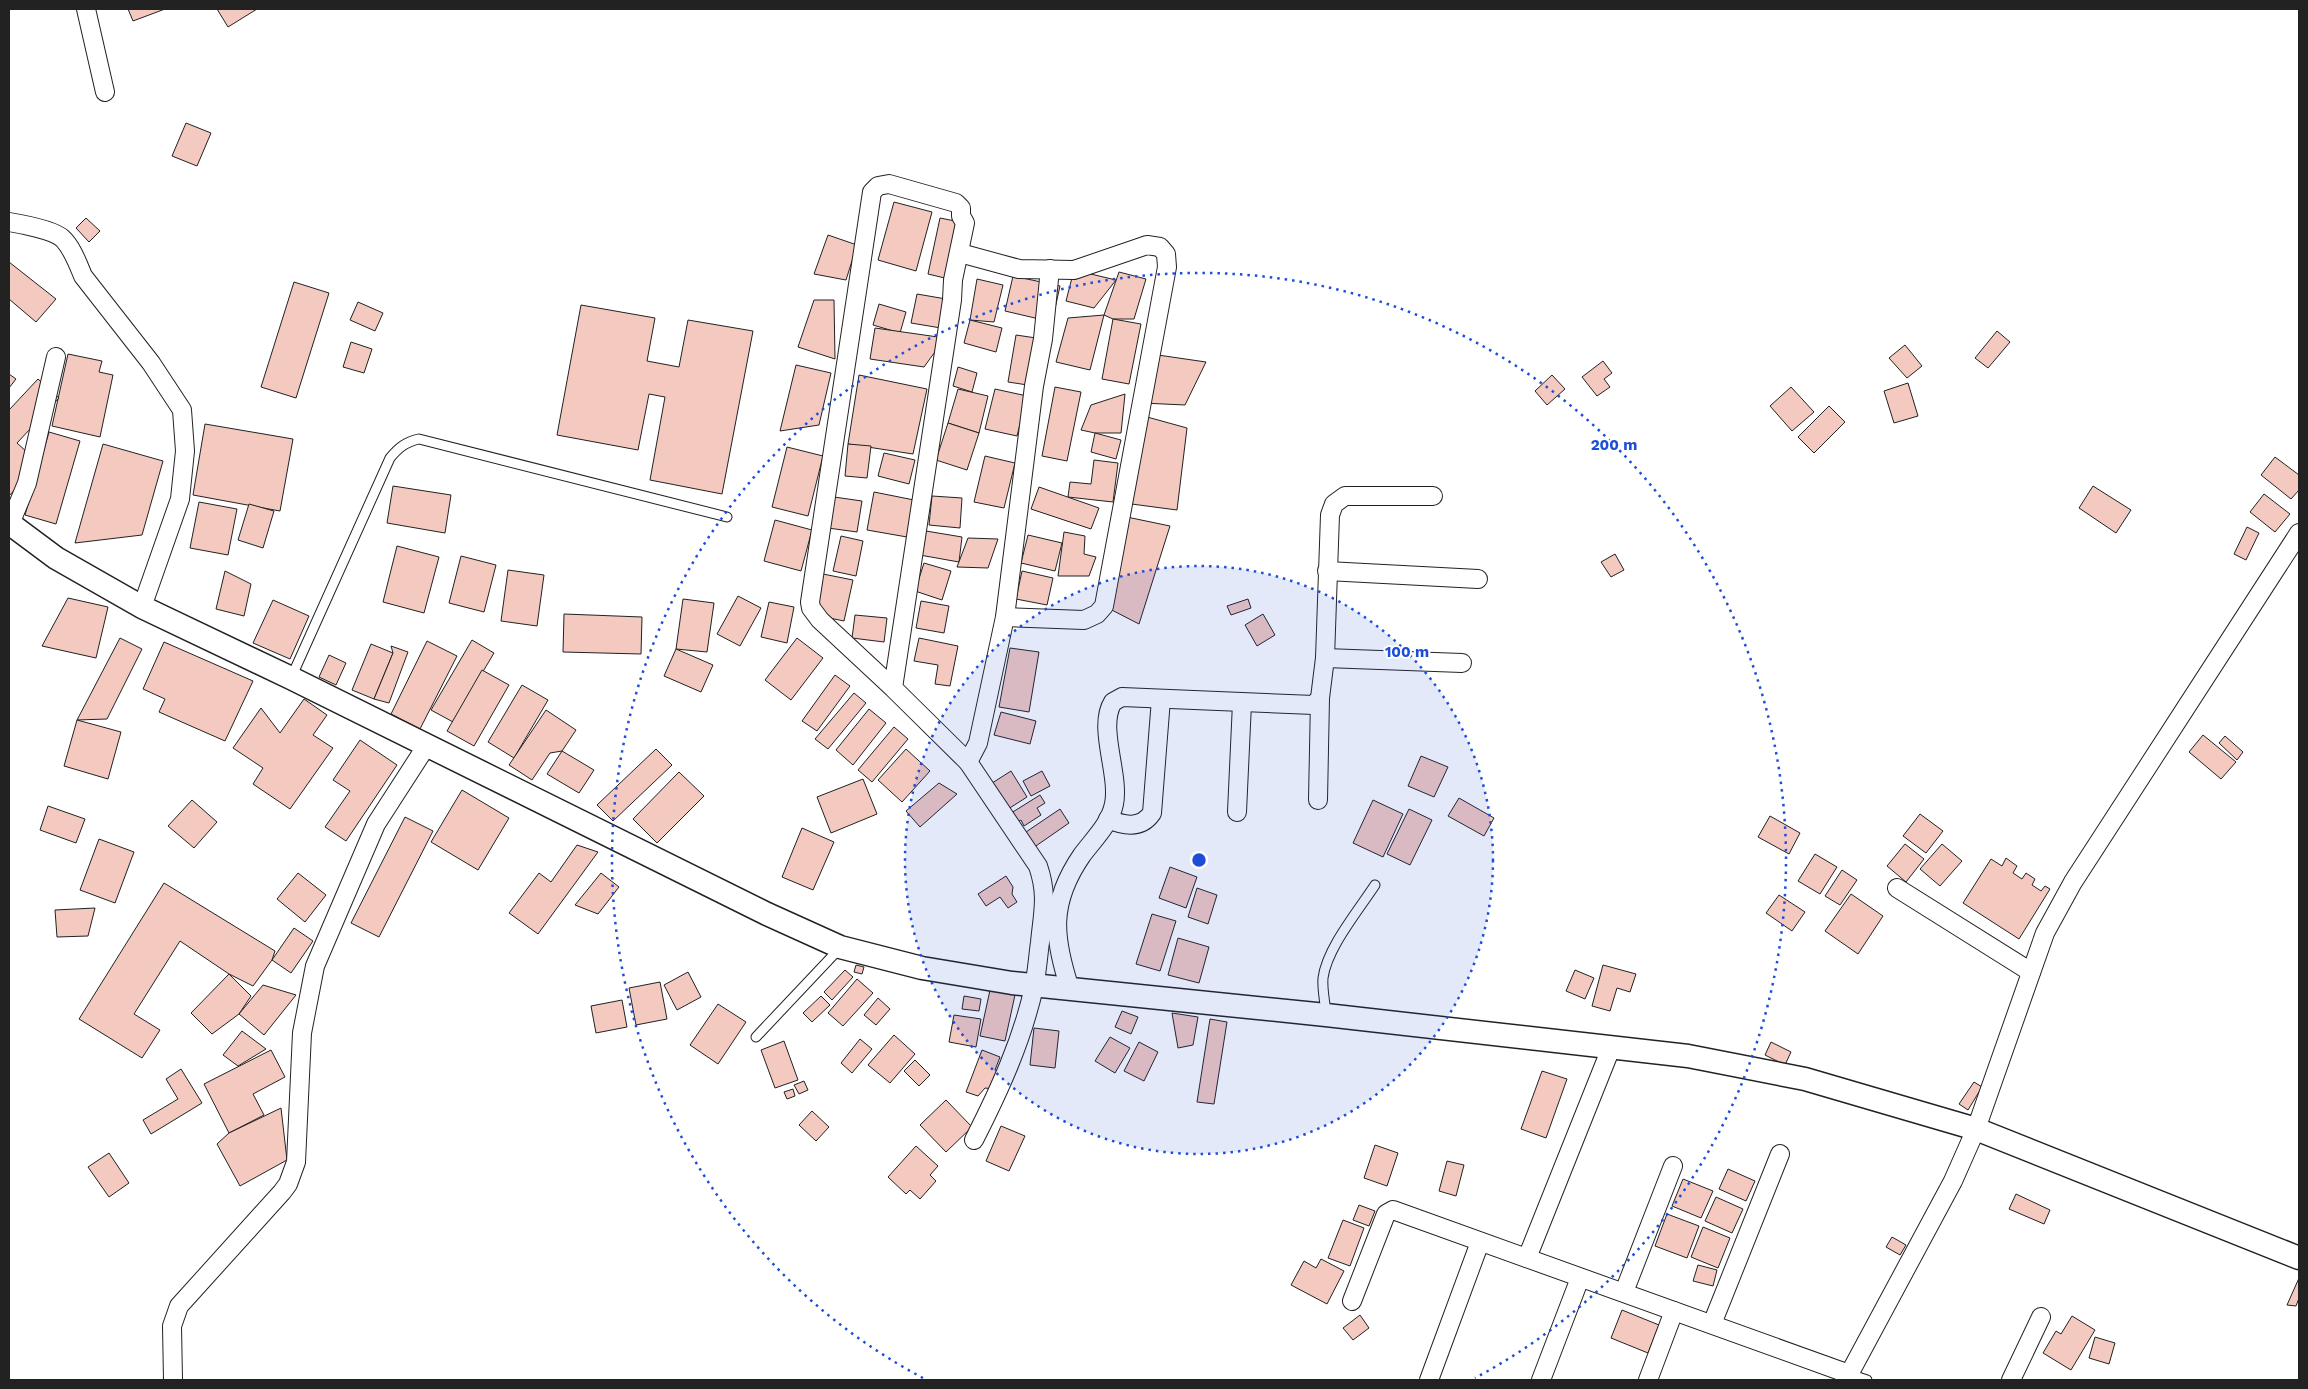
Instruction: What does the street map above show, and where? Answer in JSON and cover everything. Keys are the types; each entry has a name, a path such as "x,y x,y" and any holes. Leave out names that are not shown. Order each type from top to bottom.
{"street":[{"path":"86,9 105,92"},
{"path":"893,688 952,300 953,280 965,223 961,216 961,208 956,203 889,184 878,186 872,192 810,602 811,608 820,620 968,762 1038,866 1043,880 1046,896 1034,986 1022,1030 993,1103 974,1140"},
{"path":"9,222 29,226 62,237 77,261 83,276 151,363 182,410 185,451 180,499 142,607"},
{"path":"960,253 1018,269 1074,270 1147,245 1155,245 1164,250 1168,263 1104,606 1097,614 1084,620 1006,617"},
{"path":"968,762 978,743 1006,617 1034,386 1043,339 1050,269"},
{"path":"56,357 27,483 9,523 56,558 142,607 291,678 758,910 840,947 922,968 1034,986 1326,1015 1688,1056 1805,1080 1976,1129 2299,1258"},
{"path":"1318,800 1320,698 1325,658 1330,515 1334,504 1345,496 1434,496"},
{"path":"1352,1301 1386,1214 1390,1210 1712,1324 1847,1377 1953,1181 1976,1129 2045,933 2073,882 2299,533"},
{"path":"1327,572 1478,579"},
{"path":"1325,658 1462,663"},
{"path":"1070,989 1058,944 1058,916 1062,894 1078,863 1108,819 1115,796 1108,729 1109,710 1113,702 1122,697 1311,706 1320,698"},
{"path":"1108,819 1119,824 1141,824 1152,813 1161,699"},
{"path":"1236,812 1242,703"},
{"path":"173,1380 172,1326 179,1306 282,1192 292,1174 296,1162 302,1033 315,966 376,824 427,745"},
{"path":"1897,888 2031,972"},
{"path":"1527,1258 1611,1048"},
{"path":"1712,1324 1780,1154"},
{"path":"1624,1292 1673,1166"},
{"path":"1429,1380 1480,1242"},
{"path":"1541,1380 1580,1278"},
{"path":"1648,1380 1674,1311"},
{"path":"2011,1380 2041,1317"}],"lane":[{"path":"291,678 390,458 400,446 409,441 420,439 727,517"},
{"path":"1326,1015 1323,979 1326,966 1335,947 1375,885"},
{"path":"756,1037 840,947"},
{"path":"1847,1377 1867,1380"}],"building":[{"path":"128,9 165,9 133,21"},
{"path":"217,9 257,9 228,27"},
{"path":"186,123 211,133 197,166 172,156"},
{"path":"894,202 932,212 916,271 878,260"},
{"path":"86,218 100,231 89,242 76,228"},
{"path":"940,218 965,223 953,280 928,274"},
{"path":"828,235 857,245 846,280 814,274"},
{"path":"9,262 56,299 36,322 9,299"},
{"path":"1074,270 1116,280 1094,308 1066,301"},
{"path":"1119,272 1146,279 1134,319 1113,319 1104,315"},
{"path":"1013,276 1060,286 1052,322 1005,311"},
{"path":"977,279 1003,285 994,322 970,320"},
{"path":"294,282 329,293 296,398 261,387"},
{"path":"917,294 952,300 947,329 911,323"},
{"path":"814,300 834,300 835,359 798,347"},
{"path":"358,302 383,313 375,331 350,320"},
{"path":"879,304 906,312 900,333 873,325"},
{"path":"581,305 655,318 647,361 679,367 688,320 753,331 722,494 650,480 665,397 649,394 638,450 557,435"},
{"path":"1104,315 1090,370 1056,362 1068,318"},
{"path":"1113,319 1141,324 1129,384 1102,379"},
{"path":"970,320 1002,328 996,352 964,343"},
{"path":"875,328 945,338 924,367 870,359"},
{"path":"1997,331 2010,342 1988,368 1975,358"},
{"path":"1016,335 1043,339 1034,386 1008,382"},
{"path":"351,342 372,349 364,373 343,367"},
{"path":"1905,345 1922,366 1907,378 1889,358"},
{"path":"68,354 102,361 99,372 113,375 100,437 52,426"},
{"path":"1151,354 1206,362 1185,405 1142,403"},
{"path":"1603,361 1612,373 1604,379 1610,387 1597,396 1582,377"},
{"path":"796,365 831,373 819,425 780,431"},
{"path":"958,367 977,373 972,392 953,386"},
{"path":"9,374 16,379 9,388"},
{"path":"859,375 927,389 913,454 848,444"},
{"path":"1552,375 1565,389 1547,405 1535,391"},
{"path":"38,379 59,398 17,443 39,463 9,496 9,410"},
{"path":"1908,383 1918,416 1894,423 1884,391"},
{"path":"1055,387 1081,392 1067,461 1042,456"},
{"path":"1791,387 1814,412 1792,431 1770,406"},
{"path":"958,389 988,396 979,433 948,423"},
{"path":"995,389 1027,396 1017,436 985,429"},
{"path":"1125,394 1121,433 1095,433 1081,430 1091,405"},
{"path":"1829,406 1845,422 1814,453 1798,437"},
{"path":"1140,415 1187,428 1177,510 1124,503"},
{"path":"948,423 979,433 967,470 936,460"},
{"path":"205,424 293,439 280,511 193,495"},
{"path":"49,432 80,441 56,524 25,515"},
{"path":"1095,433 1121,440 1116,459 1091,452"},
{"path":"103,444 163,461 142,535 75,543"},
{"path":"848,444 871,446 867,478 845,476"},
{"path":"787,447 823,456 808,516 772,507"},
{"path":"884,453 915,460 909,484 878,476"},
{"path":"985,456 1015,463 1004,508 974,502"},
{"path":"2275,457 2299,475 2299,490 2291,499 2261,475"},
{"path":"1094,460 1118,463 1113,502 1068,497 1070,482 1091,484"},
{"path":"393,486 451,495 445,533 387,523"},
{"path":"2093,486 2131,510 2116,533 2079,508"},
{"path":"1039,487 1099,508 1091,529 1031,509"},
{"path":"874,492 914,500 907,537 867,530"},
{"path":"2264,494 2290,514 2275,532 2250,512"},
{"path":"932,496 962,498 960,528 929,525"},
{"path":"834,497 862,501 857,532 828,528"},
{"path":"199,502 237,509 228,555 190,548"},
{"path":"249,504 274,511 263,548 238,540"},
{"path":"1122,516 1170,526 1139,624 1104,606"},
{"path":"775,520 812,530 801,571 764,561"},
{"path":"2247,527 2259,533 2246,560 2234,554"},
{"path":"926,531 962,537 959,562 914,554"},
{"path":"1064,532 1085,536 1084,554 1096,557 1089,576 1058,576"},
{"path":"1028,535 1062,543 1055,571 1021,563"},
{"path":"841,536 863,541 856,576 833,571"},
{"path":"968,538 998,539 988,568 957,567"},
{"path":"397,546 439,557 424,613 383,602"},
{"path":"1615,554 1624,570 1611,577 1601,562"},
{"path":"461,556 496,565 484,612 449,603"},
{"path":"924,563 951,571 942,600 915,591"},
{"path":"508,570 544,575 537,626 501,621"},
{"path":"225,571 251,584 244,616 216,609"},
{"path":"1022,571 1053,578 1047,605 1016,599"},
{"path":"823,574 853,580 844,621 815,615"},
{"path":"738,596 761,608 740,646 717,634"},
{"path":"68,598 108,607 96,658 42,646"},
{"path":"683,599 714,603 707,652 676,649"},
{"path":"1248,599 1251,608 1231,615 1227,606"},
{"path":"273,600 309,616 290,659 253,643"},
{"path":"921,601 949,606 944,633 916,628"},
{"path":"769,602 794,607 787,643 761,637"},
{"path":"564,614 642,617 641,654 563,652"},
{"path":"1263,614 1275,635 1257,646 1245,625"},
{"path":"855,615 887,618 884,642 852,638"},
{"path":"120,638 142,649 107,719 77,720"},
{"path":"797,638 823,658 791,700 765,680"},
{"path":"919,638 958,646 950,686 935,684 938,665 914,661"},
{"path":"472,640 494,653 453,722 431,710"},
{"path":"427,641 457,656 420,729 391,714"},
{"path":"164,642 253,681 225,741 159,712 165,699 143,689"},
{"path":"371,644 393,653 374,699 352,690"},
{"path":"391,646 408,652 389,703 374,699 393,653"},
{"path":"1010,648 1039,652 1029,712 999,707"},
{"path":"676,649 713,665 701,692 664,676"},
{"path":"329,655 346,663 336,685 319,677"},
{"path":"482,670 509,685 474,746 447,731"},
{"path":"835,675 850,686 817,731 802,721"},
{"path":"522,685 548,700 514,758 488,742"},
{"path":"854,693 866,703 828,749 815,739"},
{"path":"304,699 327,715 313,735 333,748 290,809 253,784 263,768 233,748 261,708 280,733"},
{"path":"869,709 886,723 853,765 836,750"},
{"path":"546,710 576,730 562,751 550,753 532,780 509,765"},
{"path":"1001,712 1036,721 1030,744 994,735"},
{"path":"77,720 121,732 108,779 64,766"},
{"path":"894,727 908,739 872,782 858,770"},
{"path":"2203,735 2236,762 2221,779 2189,752"},
{"path":"2225,736 2243,752 2237,760 2219,743"},
{"path":"360,740 397,765 346,841 325,827 350,791 333,780"},
{"path":"656,749 672,765 613,821 597,805"},
{"path":"906,749 930,771 902,802 878,780"},
{"path":"562,751 594,770 579,793 547,774"},
{"path":"1421,756 1448,767 1434,797 1408,786"},
{"path":"1011,771 1027,797 1005,811 989,785"},
{"path":"1042,771 1050,786 1031,796 1023,781"},
{"path":"679,772 704,796 657,843 633,819"},
{"path":"863,779 877,814 831,833 817,797"},
{"path":"939,783 957,794 920,827 906,811"},
{"path":"462,790 509,818 478,870 431,842"},
{"path":"1040,795 1045,803 1037,808 1041,815 1024,826 1021,820 1014,824 1008,815"},
{"path":"1459,798 1494,818 1484,836 1448,816"},
{"path":"192,800 217,822 194,848 168,826"},
{"path":"1373,800 1403,814 1383,857 1353,843"},
{"path":"48,806 85,819 76,843 40,830"},
{"path":"1060,809 1069,823 1033,848 1023,834"},
{"path":"1409,809 1432,820 1410,865 1387,854"},
{"path":"1920,814 1943,831 1926,853 1903,836"},
{"path":"1770,816 1800,833 1789,854 1758,837"},
{"path":"405,817 433,831 379,937 351,923"},
{"path":"802,828 834,842 813,890 782,877"},
{"path":"99,839 134,852 115,903 80,890"},
{"path":"1905,844 1924,859 1906,882 1887,866"},
{"path":"1942,844 1962,861 1940,886 1920,869"},
{"path":"577,845 598,852 538,934 509,913 539,873 551,882"},
{"path":"1815,854 1837,867 1820,894 1798,881"},
{"path":"2006,858 2017,866 2013,873 2022,879 2026,873 2035,879 2032,885 2041,891 2045,886 2050,889 2019,939 1963,903 1991,859 2002,866"},
{"path":"1170,867 1197,877 1186,908 1159,898"},
{"path":"1842,870 1857,880 1840,905 1825,896"},
{"path":"298,873 326,895 305,922 277,899"},
{"path":"601,873 619,887 598,914 575,905"},
{"path":"1006,876 1013,887 1012,894 1017,902 1008,908 1000,897 986,906 978,894"},
{"path":"164,883 275,951 272,960 253,986 229,974 180,941 134,1014 160,1030 142,1058 79,1019"},
{"path":"1197,888 1217,895 1208,924 1188,917"},
{"path":"1851,894 1883,916 1858,954 1825,931"},
{"path":"1779,895 1805,912 1792,931 1766,913"},
{"path":"95,908 88,936 57,937 55,910"},
{"path":"1152,914 1176,921 1160,971 1136,964"},
{"path":"294,928 313,941 291,973 272,960"},
{"path":"1178,938 1209,947 1199,983 1168,975"},
{"path":"856,965 864,967 862,974 854,972"},
{"path":"1603,965 1636,974 1630,992 1617,988 1610,1011 1592,1006"},
{"path":"845,970 853,977 832,1000 824,992"},
{"path":"1575,970 1594,978 1585,999 1566,991"},
{"path":"688,972 701,997 677,1010 664,985"},
{"path":"229,974 251,996 239,1014 212,1034 191,1013"},
{"path":"857,979 873,993 843,1026 828,1013"},
{"path":"660,982 667,1019 636,1025 629,988"},
{"path":"263,985 296,995 264,1035 239,1014"},
{"path":"990,990 1015,995 1005,1041 980,1036"},
{"path":"821,996 830,1005 812,1022 803,1013"},
{"path":"964,996 981,999 979,1011 962,1009"},
{"path":"878,998 890,1009 876,1025 864,1015"},
{"path":"622,1000 627,1027 596,1033 591,1006"},
{"path":"718,1004 746,1022 718,1064 690,1045"},
{"path":"1122,1011 1138,1017 1131,1034 1115,1027"},
{"path":"1172,1013 1198,1017 1193,1045 1178,1048"},
{"path":"954,1015 981,1019 976,1047 949,1042"},
{"path":"1210,1019 1227,1022 1214,1104 1197,1102"},
{"path":"1034,1028 1059,1031 1055,1068 1030,1065"},
{"path":"242,1031 266,1049 238,1066 223,1055"},
{"path":"894,1035 915,1054 890,1083 868,1065"},
{"path":"1110,1037 1130,1048 1115,1073 1095,1061"},
{"path":"860,1039 872,1049 852,1073 841,1063"},
{"path":"784,1041 798,1080 775,1088 761,1050"},
{"path":"1139,1042 1158,1052 1144,1081 1124,1071"},
{"path":"1771,1042 1791,1052 1785,1065 1765,1055"},
{"path":"271,1050 285,1077 253,1094 264,1115 229,1133 204,1084"},
{"path":"982,1050 1000,1057 995,1070 1000,1072 994,1089 985,1088 978,1096 966,1092"},
{"path":"915,1060 930,1075 919,1086 904,1071"},
{"path":"181,1069 202,1103 151,1134 143,1120 178,1099 166,1079"},
{"path":"1542,1071 1567,1079 1546,1138 1521,1129"},
{"path":"804,1081 808,1090 799,1094 794,1085"},
{"path":"1974,1082 1982,1087 1968,1110 1959,1104"},
{"path":"793,1089 795,1096 787,1099 784,1092"},
{"path":"946,1100 972,1127 946,1152 920,1125"},
{"path":"281,1108 287,1160 240,1186 217,1144 229,1133"},
{"path":"812,1111 829,1127 816,1141 799,1125"},
{"path":"1001,1126 1025,1136 1009,1171 986,1161"},
{"path":"1375,1145 1398,1153 1387,1186 1364,1178"},
{"path":"916,1146 938,1166 930,1175 936,1181 920,1199 910,1190 906,1194 888,1177"},
{"path":"109,1153 129,1183 109,1197 88,1167"},
{"path":"1447,1161 1464,1165 1456,1196 1439,1191"},
{"path":"1728,1169 1755,1181 1746,1201 1719,1189"},
{"path":"1683,1179 1713,1191 1701,1218 1672,1206"},
{"path":"2016,1194 2050,1210 2044,1224 2009,1209"},
{"path":"1716,1197 1743,1209 1732,1233 1705,1221"},
{"path":"1359,1205 1375,1211 1369,1226 1353,1220"},
{"path":"1667,1214 1699,1226 1687,1258 1655,1246"},
{"path":"1343,1220 1364,1228 1350,1266 1328,1258"},
{"path":"1703,1227 1730,1238 1718,1268 1691,1257"},
{"path":"1892,1237 1906,1245 1900,1255 1886,1247"},
{"path":"1321,1259 1344,1271 1327,1304 1291,1285 1304,1261 1316,1268"},
{"path":"1698,1265 1717,1270 1713,1286 1693,1281"},
{"path":"2299,1278 2299,1298 2296,1306 2287,1305"},
{"path":"1622,1310 1659,1325 1648,1353 1611,1338"},
{"path":"1360,1315 1369,1328 1353,1340 1343,1328"},
{"path":"2072,1316 2095,1330 2071,1370 2043,1353 2056,1331 2061,1334"},
{"path":"2095,1337 2115,1343 2109,1364 2089,1358"}]}
